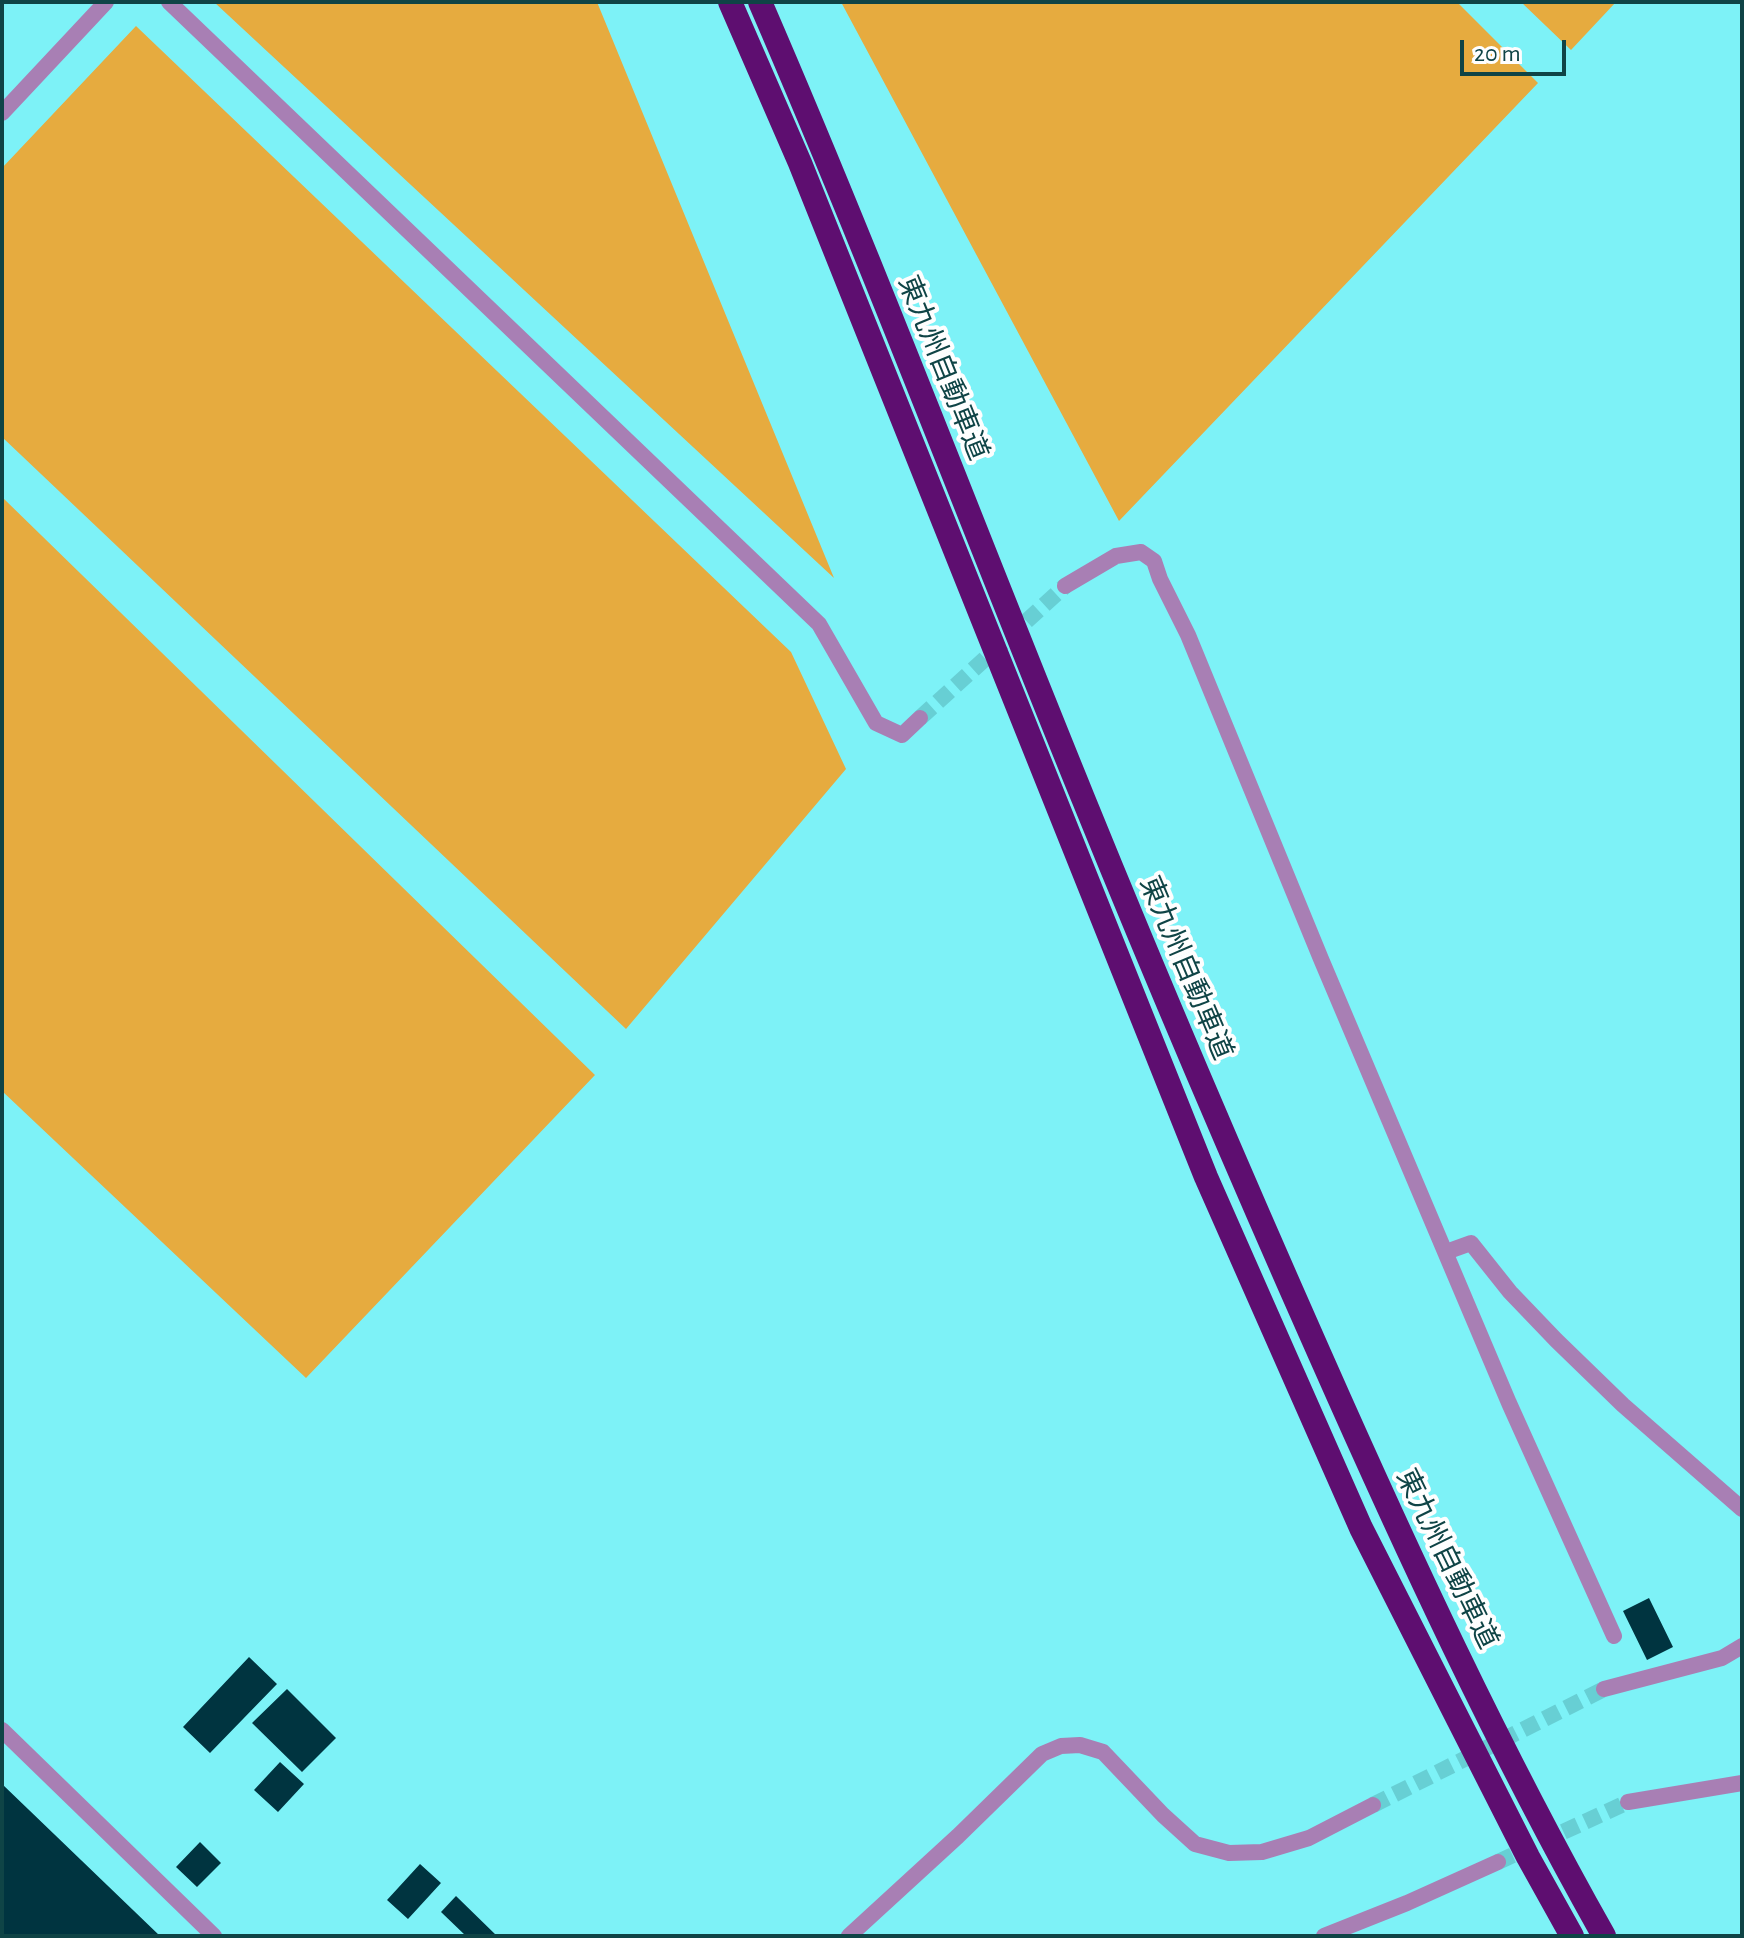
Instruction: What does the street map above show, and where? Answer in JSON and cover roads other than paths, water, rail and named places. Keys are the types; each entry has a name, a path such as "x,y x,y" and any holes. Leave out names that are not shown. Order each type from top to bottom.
{"highway":[{"name":"東九州自動車道","path":"730,2 800,163 1206,1177 1361,1528 1528,1857 1572,1936"},
{"name":"東九州自動車道","path":"760,2 831,168 1078,785 1238,1171 1393,1520 1552,1844 1604,1936"}],"street":[{"path":"2,113 106,2"},
{"path":"169,2 819,624 876,723 902,735 920,718"},
{"path":"1065,586 1116,556 1141,552 1154,561 1188,635 1509,1403 1614,1636"},
{"path":"1446,1252 1471,1243 1510,1292 1556,1340 1623,1405 1742,1509"},
{"path":"1604,1689 1722,1658 1742,1646"},
{"path":"2,1730 214,1936"},
{"path":"849,1936 1042,1754 1061,1746 1080,1745 1103,1752 1195,1844 1229,1853 1262,1852 1309,1838 1373,1805"},
{"path":"1628,1802 1742,1783"},
{"path":"1324,1936 1498,1862"}],"tunnel":[{"path":"920,718 1065,586"},
{"path":"1373,1805 1604,1689"},
{"path":"1498,1862 1628,1802"}]}
